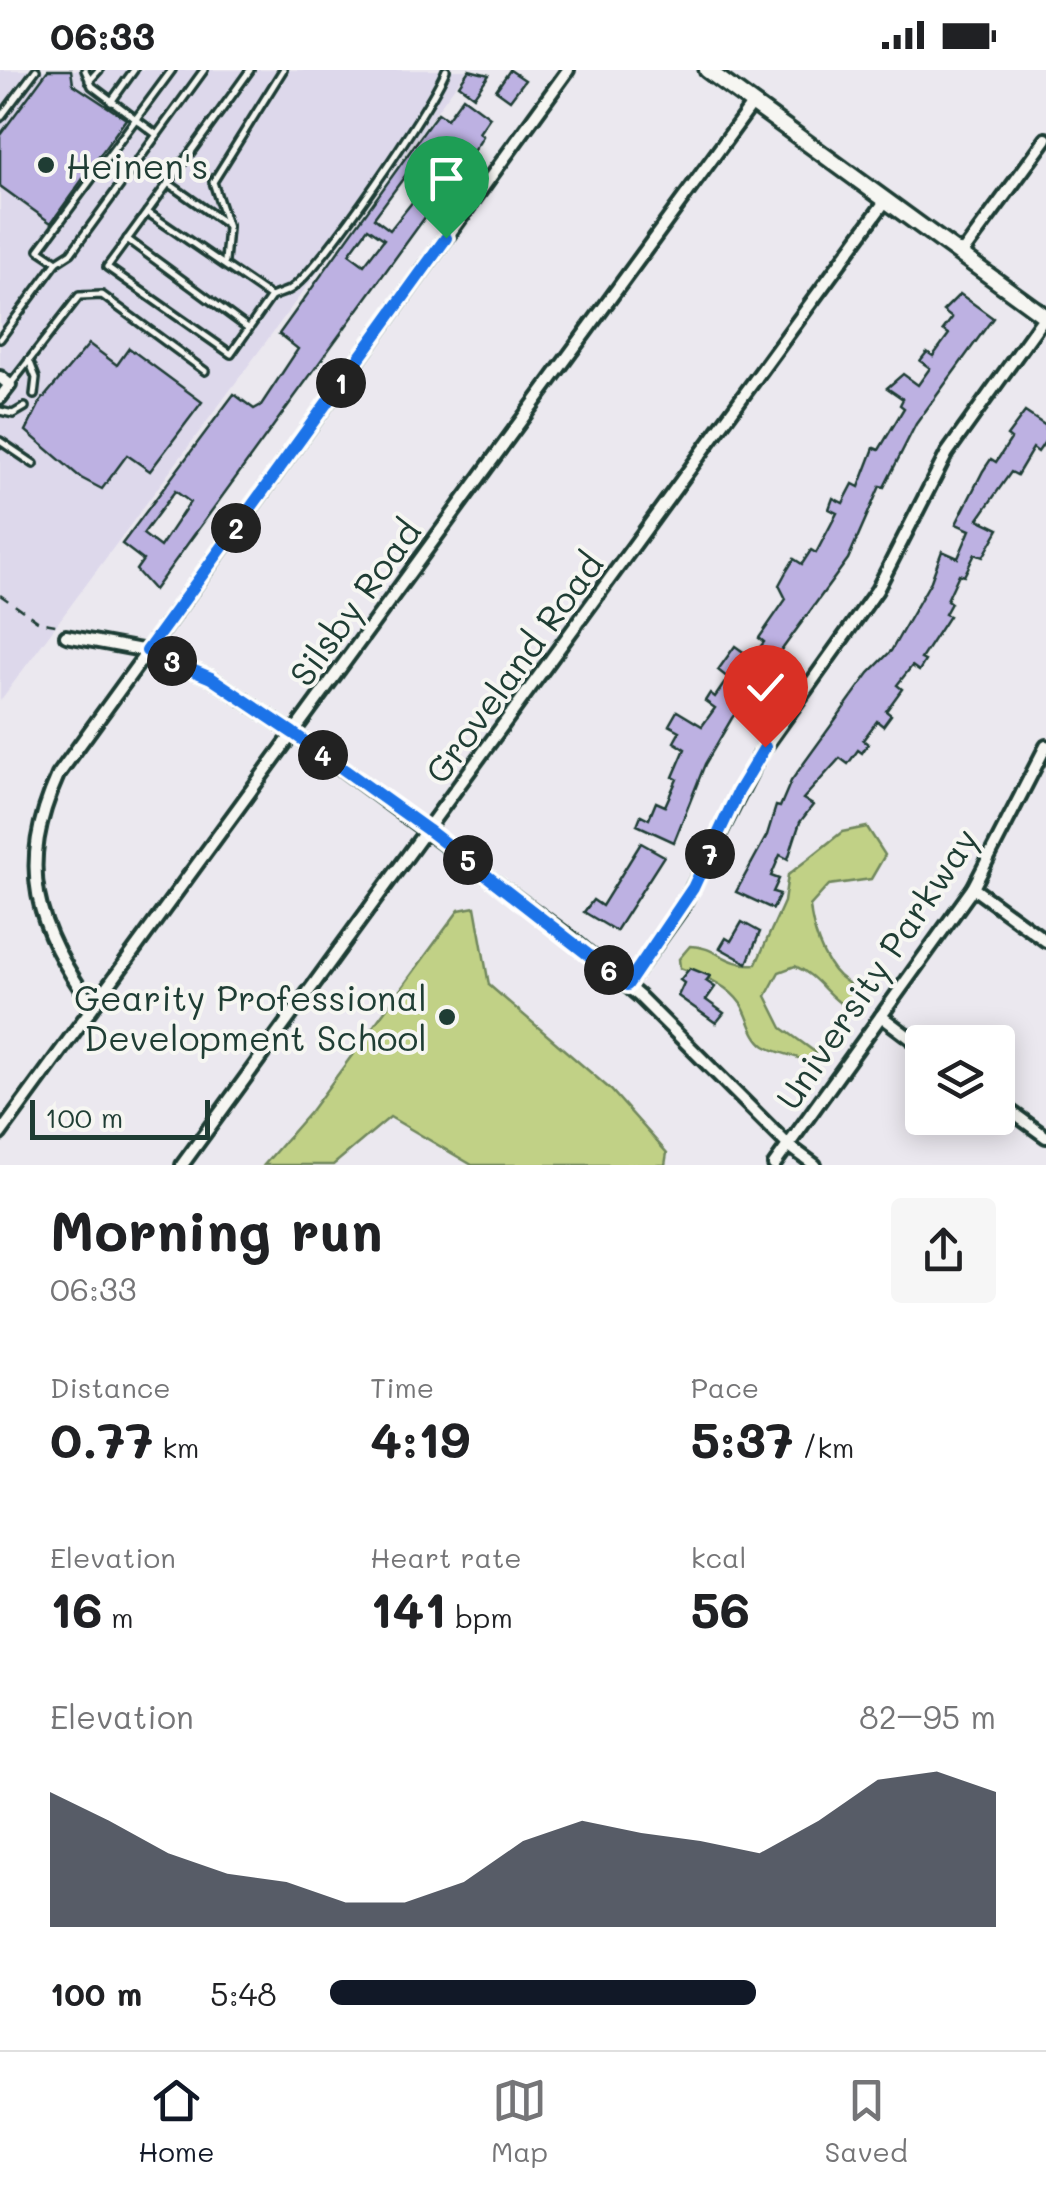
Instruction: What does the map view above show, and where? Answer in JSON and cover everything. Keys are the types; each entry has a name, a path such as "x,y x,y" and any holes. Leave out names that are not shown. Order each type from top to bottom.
{"main road":[{"path":"707,70 1045,317"}],"street":[{"path":"92,1006 60,960 36,902 40,816 58,776 568,70"},
{"name":"Silsby Road","path":"0,1134 753,103"},
{"path":"960,255 1046,139"},
{"name":"Groveland Road","path":"182,1165 886,200"},
{"path":"627,985 693,888 761,753 878,590 954,440 1045,317"},
{"path":"0,398 5,381"},
{"path":"66,636 147,651 211,678 293,733 428,830 627,985 788,1145 815,1165"},
{"name":"University Parkway","path":"774,1165 973,888 1046,746"},
{"path":"973,888 1046,941"},
{"path":"881,1016 905,1034"},
{"path":"1015,1115 1046,1138"}],"lane":[{"path":"0,118 36,70"},
{"path":"86,70 90,81 111,102 157,135"},
{"path":"90,81 99,70"},
{"path":"111,102 134,70"},
{"path":"57,262 39,250 172,70"},
{"path":"0,339 2,330 57,262 71,253 204,70"},
{"path":"250,70 107,267 231,354 271,297 293,287 321,256 426,109 446,70"},
{"path":"225,262 226,224 214,182 283,70"},
{"path":"168,183 226,224"},
{"path":"147,212 271,297"},
{"path":"127,240 248,328"},
{"path":"5,381 29,360 80,296 102,296 205,370"},
{"path":"29,360 36,378 34,395"},
{"path":"0,410 13,414 25,406"},
{"path":"0,441 34,464"}],"path":[{"path":"0,595 39,622 69,628 66,636"}],"shaded area":[{"path":"0,70 467,70 0,701"}],"green space":[{"path":"867,827 885,855 871,879 829,885 810,906 823,953 855,993 847,1008 795,966 779,972 766,996 782,1028 815,1052 816,1062 810,1063 765,1046 735,997 714,981 680,968 679,959 690,946 737,962 756,964 784,902 788,875 842,832"},
{"name":"Gearity Professional Development School","path":"475,907 489,985 611,1090 667,1153 665,1165 472,1165 390,1117 333,1165 264,1165 311,1111 459,910"}],"building":[{"name":"Heinen's","path":"48,70 71,70 73,84 126,119 51,223 0,186 0,135"},
{"path":"469,70 489,75 474,96 459,85"},
{"path":"510,70 525,80 510,100 496,90"},
{"path":"463,97 490,117 479,133 483,136 479,143 154,590 136,570 143,560 122,544 234,394 254,409 261,405 298,349 279,334 438,113 447,119","holes":["430,142 449,156 390,230 374,218","368,228 384,239 364,265 349,254","175,491 190,502 160,547 143,534"]},
{"path":"960,294 993,318 916,424 884,487 880,486 848,559 732,718 705,764 674,842 637,825 641,815 649,819 656,802 665,806 677,779 673,777 685,749 674,742 680,731 669,725 677,711 702,726 715,708 705,701 710,693 715,697 728,678 718,670 735,646 752,658 764,642 759,638 786,599 779,585 786,572 794,559 802,564 811,550 816,553 837,513 829,509 833,498 843,503 853,484 859,487 874,448 879,450 904,408 900,405 903,399 887,388 903,374 918,385 930,368 920,361 927,352 933,356 949,334 943,330 952,318 943,311"},
{"path":"89,344 117,365 129,348 202,402 150,471 127,455 102,489 81,478 26,431 41,401"},
{"path":"1025,412 1046,426 1046,440 1038,452 1033,448 1017,475 1011,472 978,519 999,529 983,557 975,554 964,576 959,574 947,600 951,603 945,614 949,616 921,659 925,661 919,671 912,666 897,685 902,689 886,711 891,715 883,726 877,721 863,740 868,744 862,753 858,750 848,764 840,758 803,799 813,805 800,822 788,859 780,855 771,876 779,879 773,892 780,894 773,909 736,892 791,781 869,673 891,651 931,581 942,551 958,558 970,530 956,524 983,471 991,459 996,462 1011,439 1007,436"},
{"path":"641,843 664,856 616,931 584,912 593,900 602,906"},
{"path":"742,922 760,932 747,963 720,948 726,938 731,941"},
{"path":"690,968 710,976 706,981 715,987 706,1000 724,1013 716,1023 678,996 684,983 680,980"}],"place":[{"name":"Heinen's","path":"46,165"},
{"name":"Gearity Professional Development School","path":"447,1017"}],"route":[{"path":"446,238 147,651 211,678 293,733 428,830 627,985 693,888 730,807 765,747"}]}
